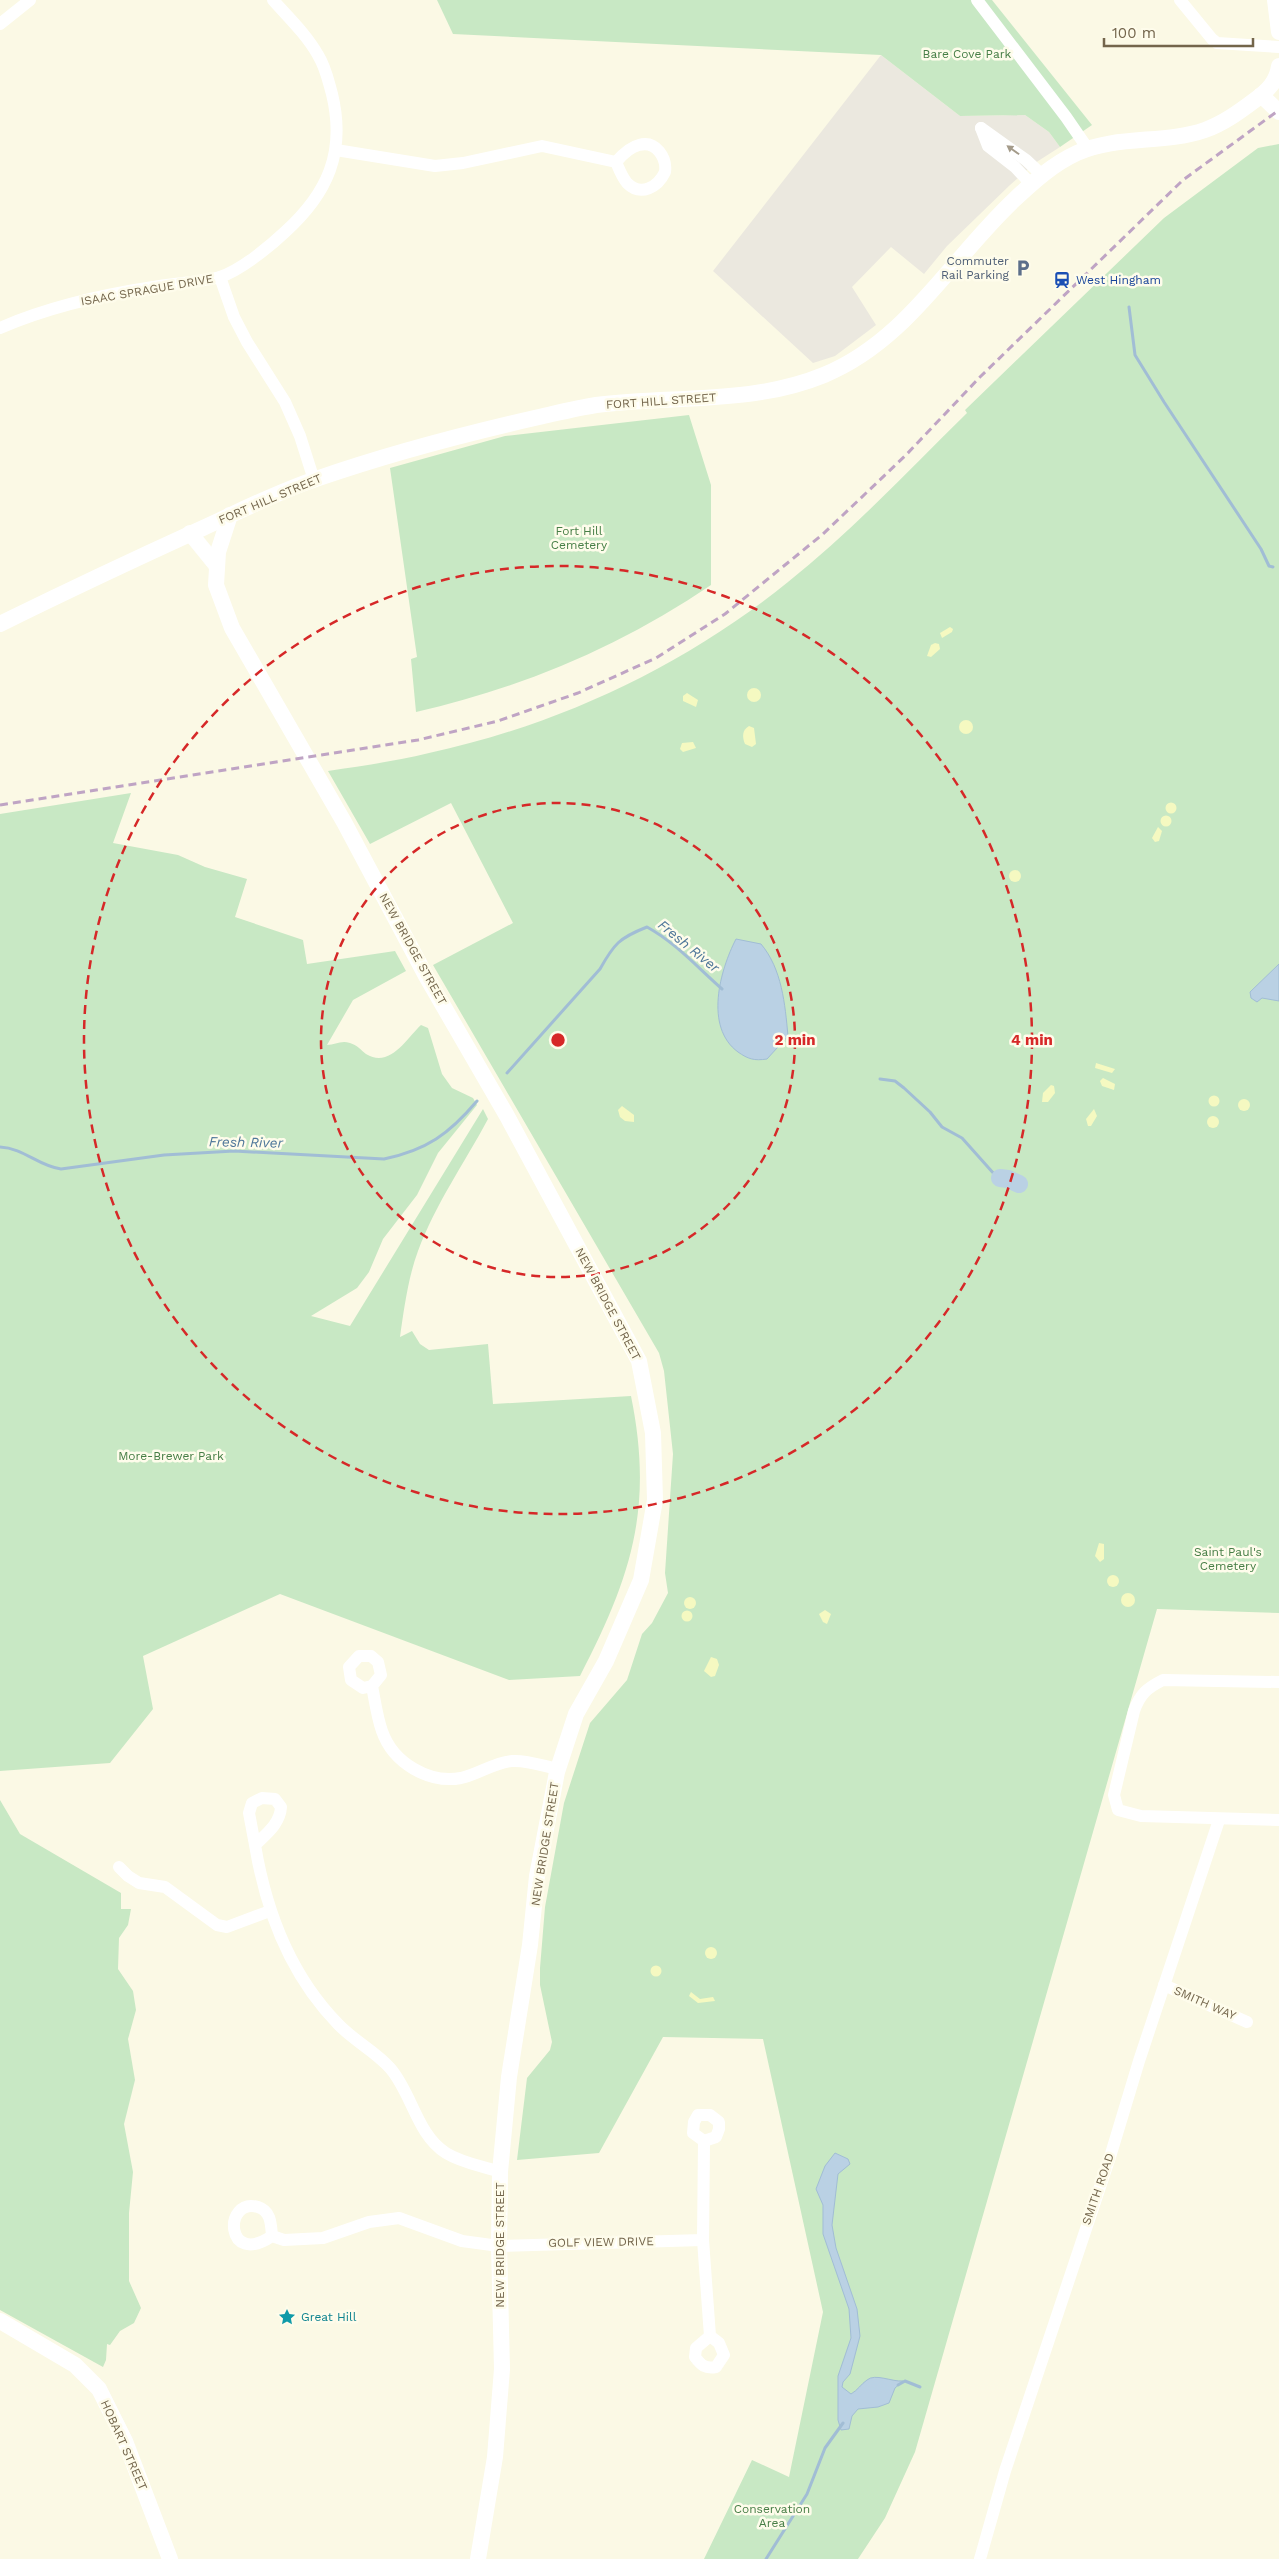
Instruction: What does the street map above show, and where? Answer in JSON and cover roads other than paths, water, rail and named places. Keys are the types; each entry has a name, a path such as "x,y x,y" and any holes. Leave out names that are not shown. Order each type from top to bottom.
{"street":[{"path":"0,24 30,0"},
{"name":"ISAAC SPRAGUE DRIVE","path":"0,328 39,312 64,306 144,288 220,277 257,254 300,218 318,197 336,150 336,115 324,66 305,35 273,0"},
{"path":"977,0 1088,149"},
{"path":"1180,0 1212,40 1217,43 1279,47"},
{"path":"1275,0 1279,32"},
{"name":"FORT HILL STREET","path":"0,624 190,533 314,480 448,440 595,405 721,398 776,391 828,374 867,351 894,331 923,302 970,246 1037,179 1068,158 1088,149 1204,130 1229,119 1261,95 1276,78 1279,66"},
{"path":"1261,95 1279,112"},
{"path":"336,150 435,166 463,163 542,146 616,162"},
{"path":"220,277 242,334 285,402 300,436 314,480"},
{"name":"NEW BRIDGE STREET","path":"230,516 216,564 216,585 232,628 317,774 639,1361 646,1389 655,1452 656,1487 649,1543 641,1580 606,1661 576,1714 558,1769 537,1876 530,1945 509,2077 500,2172 499,2246 502,2374 495,2457 478,2559"},
{"path":"190,533 216,564"},
{"path":"1279,1682 1163,1680 1146,1688 1139,1698 1124,1747 1114,1795 1118,1810 1141,1816 1219,1820 1279,1820"},
{"path":"372,1686 382,1731 390,1747 403,1762 423,1774 444,1779 458,1779 510,1761 524,1761 558,1769"},
{"name":"SMITH ROAD","path":"980,2559 1005,2471 1219,1820"},
{"path":"255,1845 270,1911 298,1973 312,1995 344,2029 379,2056 392,2070 428,2134 444,2152 455,2158 500,2172"},
{"path":"119,1867 139,1883 165,1887 217,1925 227,1927 270,1911"},
{"name":"SMITH WAY","path":"1164,1985 1247,2022"},
{"path":"704,2141 703,2240 710,2336"},
{"name":"GOLF VIEW DRIVE","path":"272,2236 284,2240 323,2238 369,2222 399,2218 462,2240 499,2246 703,2240"},
{"name":"HOBART STREET","path":"0,2321 67,2359 87,2376 99,2390 125,2441 170,2559"}],"water":[{"path":"736,939 761,944 774,964 781,987 788,1036 767,1059 751,1059 738,1052 727,1041 721,1028 718,998 725,966"},
{"path":"1279,964 1279,1001 1262,998 1257,1002 1251,998 1250,992"},
{"path":"835,2153 848,2159 850,2164 838,2174 832,2225 836,2248 857,2309 860,2336 850,2374 843,2382 842,2387 851,2394 870,2378 874,2377 903,2381 895,2388 889,2403 878,2407 858,2409 852,2416 849,2429 841,2430 838,2420 838,2376 851,2338 849,2309 823,2234 823,2205 816,2189 825,2166"}],"waterway":[{"path":"1129,307 1135,355 1261,549 1269,566 1273,567"},
{"name":"Fresh River","path":"507,1073 600,969 609,953 618,943 647,927 677,948 722,989"},
{"path":"880,1079 895,1081 904,1088 930,1112 942,1127 962,1138 995,1175"},
{"name":"Fresh River","path":"0,1147 16,1150 45,1164 61,1169 164,1155 234,1151 384,1159 413,1151 436,1139 457,1123 477,1101"},
{"path":"1000,1178 1019,1184"},
{"path":"898,2385 905,2381 920,2387"},
{"path":"766,2559 807,2494 825,2448 843,2423"}],"railway":[{"path":"0,805 418,740 498,721 578,693 656,658 725,614 823,534 906,455 980,377 1183,180 1279,110"}],"place":[{"name":"Commuter Rail Parking","path":"1023,268"},
{"name":"West Hingham","path":"1062,280"},
{"name":"Great Hill","path":"287,2317"}],"park label":[{"name":"Bare Cove Park","path":"967,54"},
{"name":"Fort Hill Cemetery","path":"579,538"},
{"name":"More-Brewer Park","path":"171,1456"},
{"name":"Saint Paul's Cemetery","path":"1228,1559"},
{"name":"Conservation Area","path":"772,2516"}]}
